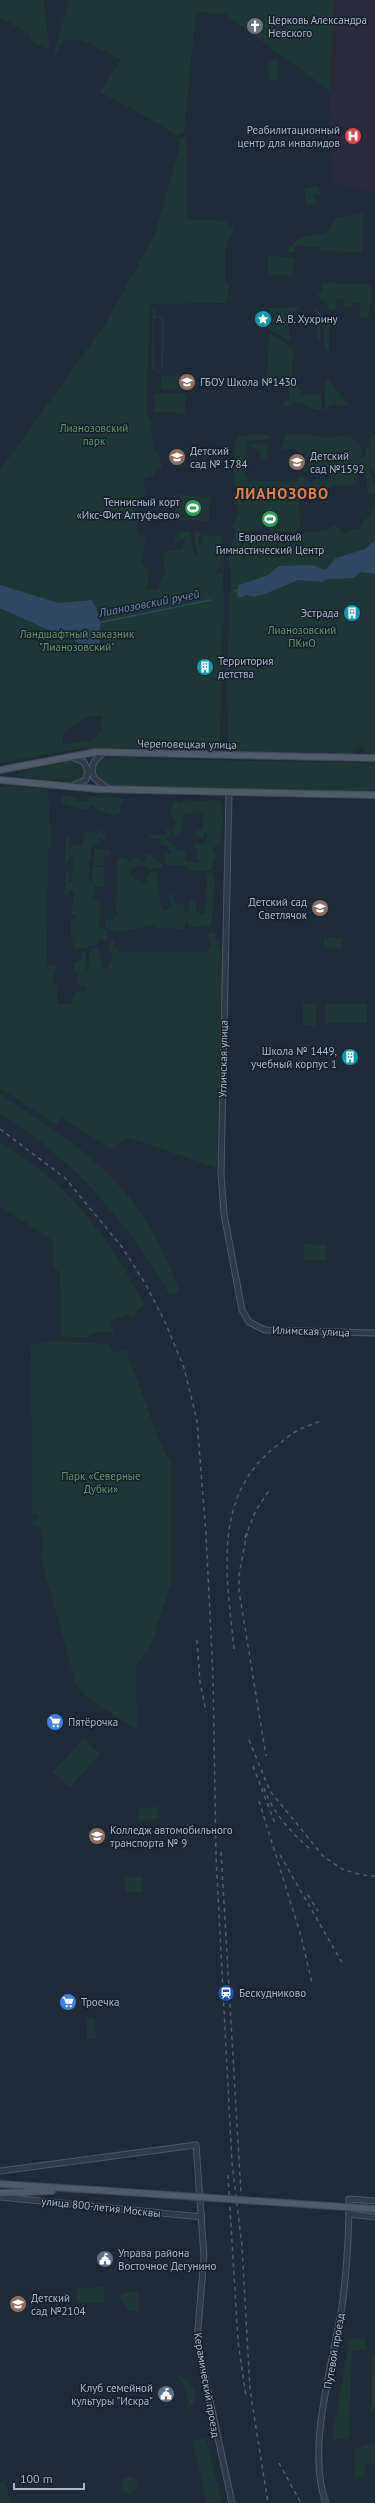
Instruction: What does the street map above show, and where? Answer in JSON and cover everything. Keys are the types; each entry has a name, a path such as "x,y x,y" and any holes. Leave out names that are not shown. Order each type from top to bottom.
{"main road":[{"name":"Череповецкая улица","path":"0,770 68,756 107,752 375,758"},
{"path":"0,780 114,790 375,795"},
{"path":"0,2184 375,2209"},
{"path":"0,2193 81,2189"}],"street":[{"path":"107,752 96,759 92,773 99,784 114,790"},
{"path":"68,756 84,762 88,770 88,775 83,783 70,786"},
{"name":"Угличская улица","path":"229,792 221,1174 223,1208 240,1303 249,1322"},
{"name":"Илимская улица","path":"249,1322 265,1330 375,1333"},
{"name":"Керамический проезд","path":"0,2171 196,2145 202,2218 204,2269 198,2310 197,2340 232,2503"},
{"name":"улица 800-летия Москвы","path":"0,2197 202,2218"},
{"name":"Путевой проезд","path":"326,2503 320,2471 320,2442 343,2299 349,2199 375,2201"},
{"path":"349,2214 375,2217"}],"shaded area":[{"name":"Реабилитационный центр для инвалидов","path":"334,0 375,0 375,192 366,191 332,181 330,91"}],"green space":[{"path":"0,0 44,0 49,46 47,50 31,40 29,34 0,17"},
{"path":"69,0 334,0 330,91 225,14 196,12 184,132 176,136 156,122 100,92 121,59 93,45 78,40 63,42 53,58"},
{"path":"278,60 278,80 269,81 268,61"},
{"name":"Лианозовский парк","path":"186,136 187,219 224,221 234,228 230,239 226,241 225,285 229,285 227,303 150,304 146,415 151,420 153,449 158,453 162,466 159,469 157,468 153,476 143,479 146,491 144,497 140,497 137,506 137,534 146,537 142,563 149,571 147,591 158,589 162,576 165,574 163,554 168,550 182,550 185,540 180,540 176,543 174,540 181,532 190,532 195,556 197,551 194,534 196,531 201,532 198,541 202,544 202,535 222,536 224,564 223,567 216,569 216,575 223,573 224,603 224,620 222,630 220,746 212,746 212,750 181,753 177,749 116,748 112,752 101,751 96,747 89,750 83,748 0,763 0,470 105,325 155,234 180,145 179,140","holes":["87,717 102,717 100,732 92,741 62,744 64,731"]},
{"path":"253,138 274,139 274,146 250,145"},
{"path":"318,186 320,194 314,195 316,204 307,205 304,189"},
{"path":"363,214 362,252 321,251 321,246 295,246 294,252 288,252 289,246 293,246 299,238 327,232 337,218"},
{"path":"268,256 293,257 293,275 268,275"},
{"path":"322,283 371,284 369,311 371,319 360,316 360,302 352,302 352,307 344,307 344,299 337,299 336,309 331,312 327,304 317,296 322,291"},
{"path":"300,307 293,313 290,322 290,341 269,330 269,325 272,325 272,319 269,319 270,308"},
{"path":"315,308 326,318 330,318 329,353 324,345 324,325 320,326 320,340 318,340"},
{"path":"153,309 155,309 155,315 161,316 164,320 163,368 157,373 152,368","holes":["157,317 162,320 161,368 157,371 154,367 154,320"]},
{"path":"269,333 292,347 295,359 292,362 292,377 303,395 321,395 322,410 316,410 305,405 304,402 283,406 283,403 289,399 289,386 284,381 267,379"},
{"path":"161,376 182,376 182,390 161,389"},
{"path":"326,377 349,405 332,405 324,410"},
{"path":"155,393 186,394 185,413 154,412"},
{"name":"Лианозовский ПКиО","path":"264,434 270,436 269,439 246,441 248,455 244,458 245,475 249,481 261,480 296,482 300,476 311,482 317,478 333,479 330,476 329,468 324,465 311,465 312,473 300,470 304,465 306,453 300,455 297,448 282,450 281,447 286,435 310,435 319,437 349,436 360,443 361,457 365,456 366,448 370,446 369,440 372,435 375,435 375,475 371,468 369,470 375,484 375,494 368,493 366,477 359,469 353,474 356,476 357,483 352,486 339,485 320,491 315,489 311,492 299,491 300,528 296,532 272,531 264,525 262,526 263,529 241,532 242,535 251,533 260,537 295,536 304,532 325,531 334,526 340,528 341,533 348,533 352,530 361,528 361,524 371,514 375,501 375,758 368,757 361,745 357,745 352,757 337,755 335,751 321,754 303,751 298,755 291,755 283,751 277,755 256,755 255,752 247,750 247,753 234,754 228,749 227,668 231,574 228,558 231,552 235,531 232,525 239,515 238,505 233,501 236,485 233,483 233,453 239,436"},
{"path":"253,444 265,445 268,448 267,458 264,460 260,459 260,452 251,447"},
{"name":"Теннисный корт «Икс-Фит Алтуфьево»","path":"176,495 210,497 209,521 175,520"},
{"path":"131,757 139,759 375,763 375,791 106,786 96,778 94,768 97,761 104,758"},
{"path":"73,760 82,761 86,772 85,778 77,783 17,776 19,772"},
{"path":"0,787 33,787 48,790 51,845 48,848 47,965 55,966 56,969 52,982 57,987 58,1004 71,1004 76,991 87,991 86,986 80,987 76,972 74,970 74,963 80,960 81,952 86,951 86,973 91,949 98,949 103,968 109,967 113,957 109,945 112,941 114,941 116,949 121,952 207,952 211,944 208,934 210,932 215,934 222,957 217,1168 127,1137 112,1149 62,1118 56,1125 0,1088"},
{"path":"70,796 77,798 77,802 86,801 89,796 119,797 123,800 120,806 120,814 113,816 90,805 89,809 78,809 61,803 62,797"},
{"path":"211,799 221,801 223,821 220,842 212,849 216,855 211,870 195,871 180,865 166,865 164,859 166,854 172,853 167,846 160,845 161,840 149,837 150,835 165,835 167,829 169,829 171,834 166,839 176,846 176,850 186,851 185,861 199,863 200,860 196,857 198,849 194,847 195,843 203,844 206,841 207,834 204,833 204,837 200,839 196,837 196,832 203,828 202,814 193,812 184,814 182,831 175,837 172,828 176,822 174,817 170,816 171,808 176,800 180,803 189,800 208,802"},
{"path":"99,830 105,833 106,839 102,840 98,837 99,841 92,847 90,861 87,864 90,868 87,876 92,884 93,866 104,867 104,886 95,886 96,894 93,897 99,902 101,909 98,926 106,929 108,938 105,941 100,940 94,947 91,945 85,949 75,949 70,933 71,919 76,919 76,915 71,915 74,894 70,889 69,895 66,896 64,893 67,870 69,874 69,882 72,882 73,858 70,856 68,862 65,861 66,836 69,836 69,847 82,845 84,832 94,832 96,834"},
{"path":"108,848 111,853 109,856 104,854 104,865 94,865 94,849 104,849 105,852"},
{"path":"146,855 151,855 155,860 163,864 162,868 151,869 141,864 131,869 129,874 135,880 139,879 145,883 149,872 155,871 157,875 161,904 165,911 172,906 168,899 170,895 173,894 176,903 184,905 184,912 188,912 190,900 193,899 196,903 196,912 204,914 208,899 206,893 207,874 213,872 215,885 211,925 189,927 187,921 183,929 158,929 153,925 123,931 105,927 105,919 113,920 117,914 115,900 119,891 116,887 117,864 119,857 126,858 128,861 136,858 145,862"},
{"path":"324,937 342,938 341,948 324,947"},
{"path":"303,1003 316,1004 316,1026 303,1025"},
{"path":"326,1004 367,1004 367,1023 326,1023"},
{"path":"0,1094 60,1134 86,1154 109,1175 130,1198 148,1224 165,1255 179,1291 170,1295 135,1241 96,1194 75,1172 27,1131 0,1113"},
{"path":"0,1142 45,1174 70,1197 101,1235 128,1276 145,1305 137,1310 137,1314 130,1317 129,1314 110,1321 114,1333 97,1332 86,1337 62,1337 60,1273 53,1267 53,1243 49,1238 0,1206"},
{"path":"304,1244 326,1245 326,1260 303,1260"},
{"name":"Парк «Северные Дубки»","path":"59,1341 109,1344 114,1353 126,1350 161,1445 171,1462 171,1582 151,1646 136,1664 137,1730 86,1697 76,1684 40,1552 44,1550 40,1527 33,1526 32,1521 39,1519 39,1513 32,1513 31,1345"},
{"path":"83,1739 100,1754 70,1787 53,1772"},
{"path":"158,1807 159,1819 139,1820 139,1808"},
{"path":"125,1877 142,1877 142,1892 125,1892"},
{"path":"87,2018 95,2018 96,2039 87,2039"},
{"path":"104,2287 104,2302 77,2302 77,2288"},
{"path":"138,2291 138,2311 129,2311 118,2297 127,2292"},
{"path":"349,2339 365,2339 365,2350 352,2351 349,2439 332,2439"},
{"path":"373,2355 375,2355 375,2405 371,2415"},
{"path":"177,2374 189,2382 194,2390 195,2399 193,2404 187,2409 189,2403 185,2389"},
{"path":"206,2438 222,2503 207,2503 192,2441"},
{"path":"372,2443 375,2446 375,2464 365,2465 365,2476 355,2480 355,2449"},
{"path":"129,2477 135,2479 137,2485 135,2491 129,2493 123,2491 121,2485 123,2479"},
{"path":"4,2481 12,2503 0,2503 0,2483"}],"water":[{"path":"375,540 375,574 361,572 353,578 327,579 322,582 298,580 254,597 246,595 240,598 237,595 239,585 268,575 279,566 312,565 325,570 336,558 365,549"},
{"path":"0,585 59,603 91,600 95,604 99,615 100,644 93,648 83,646 67,635 62,636 0,608"}],"waterway":[{"path":"234,591 238,590"},
{"name":"Лианозовский ручей","path":"98,623 210,600"}],"railway":[{"path":"0,1129 65,1178 122,1247 145,1283 166,1324 184,1368 197,1421 206,1534 213,1675 216,1857 232,2163 242,2246 250,2390 268,2503"},
{"path":"234,1649 228,1594 228,1540 232,1514 241,1490 255,1467 275,1447 298,1430 323,1420"},
{"path":"245,1538 256,1510 270,1489"},
{"path":"247,1533 239,1575 239,1591 266,1756"},
{"path":"197,1640 200,1682 206,1712"},
{"path":"249,1740 270,1791 323,1856 342,1869 362,1875 375,1876"},
{"path":"253,1766 276,1826"},
{"path":"264,1788 278,1815 297,1837 312,1851"},
{"path":"259,1801 301,1936 312,1983"},
{"path":"221,1852 241,2193"},
{"path":"280,1855 344,1966"},
{"path":"308,1895 318,1911"},
{"path":"228,2175 238,2341 246,2397"},
{"path":"279,2463 301,2503"}],"place":[{"name":"Церковь Александра Невского","path":"255,26"},
{"name":"Реабилитационный центр для инвалидов","path":"353,136"},
{"name":"А. В. Хухрину","path":"263,319"},
{"name":"ГБОУ Школа №1430","path":"187,382"},
{"name":"Детский сад № 1784","path":"177,457"},
{"name":"Детский сад №1592","path":"297,462"},
{"name":"Теннисный корт «Икс-Фит Алтуфьево»","path":"193,508"},
{"name":"Европейский Гимнастический Центр","path":"270,519"},
{"name":"Эстрада","path":"352,613"},
{"name":"Территория детства","path":"205,667"},
{"name":"Детский сад Светлячок","path":"320,908"},
{"name":"Школа № 1449, учебный корпус 1","path":"350,1057"},
{"name":"Пятёрочка","path":"55,1722"},
{"name":"Колледж автомобильного транспорта № 9","path":"97,1836"},
{"name":"Бескудниково","path":"226,1993"},
{"name":"Троечка","path":"68,2002"},
{"name":"Управа района Восточное Дегунино","path":"105,2259"},
{"name":"Детский сад №2104","path":"18,2304"},
{"name":"Клуб семейной культуры \"Искра\"","path":"166,2394"}],"district":[{"name":"ЛИАНОЗОВО","path":"282,493"}],"park label":[{"name":"Ландшафтный заказник \"Лианозовский\"","path":"77,640"}]}
